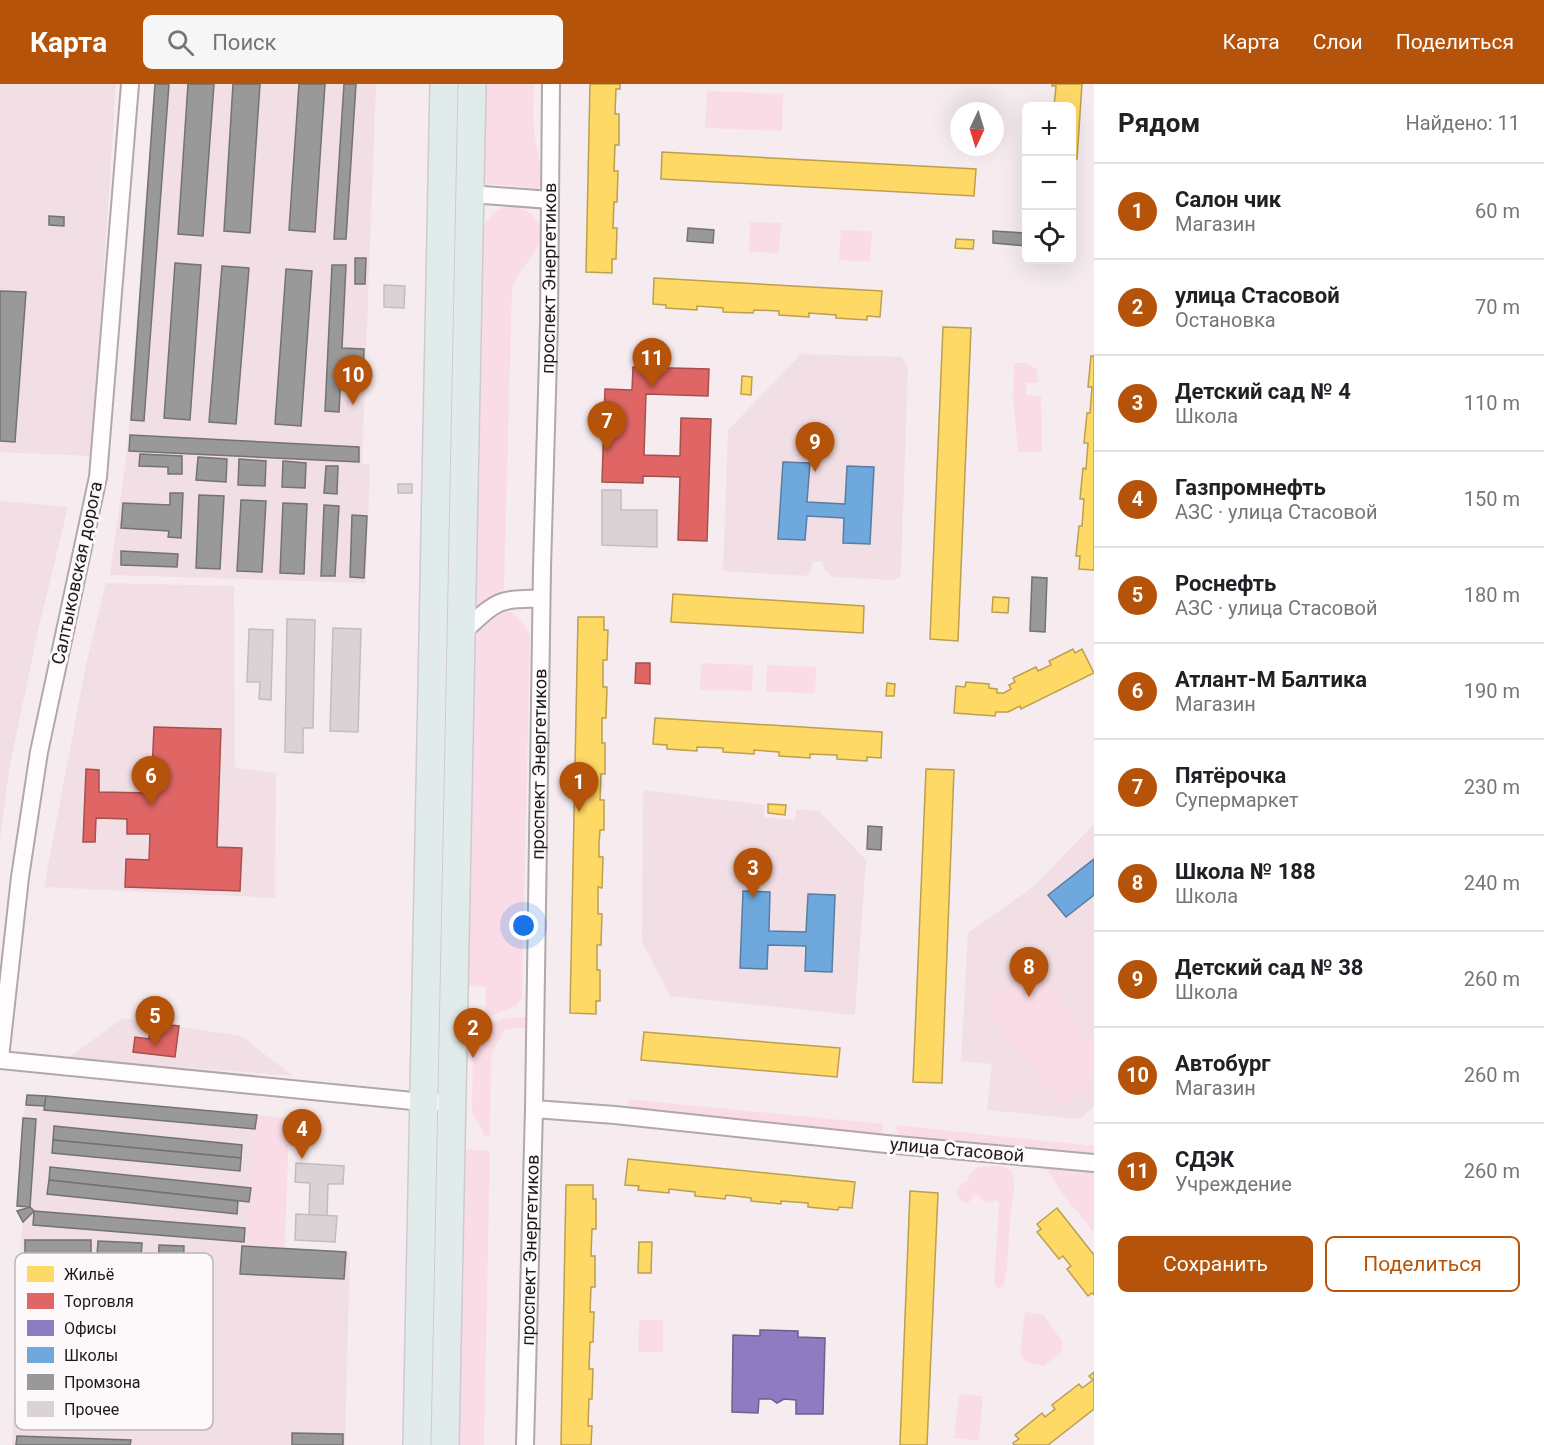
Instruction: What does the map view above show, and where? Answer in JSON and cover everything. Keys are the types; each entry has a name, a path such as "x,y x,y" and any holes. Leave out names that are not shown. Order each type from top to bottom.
{"main road":[{"path":"417,1445 444,84"},
{"path":"445,1445 472,84"}],"street":[{"name":"Салтыковская дорога","path":"0,1059 20,877 39,752 98,477 130,84"},
{"name":"проспект Энергетиков","path":"525,1445 534,1109 549,322 551,84"},
{"path":"470,194 550,200"},
{"path":"461,634 490,607 500,602 521,598 542,599"},
{"path":"0,1059 423,1102 452,1102"},
{"name":"улица Стасовой","path":"534,1109 615,1115 886,1144 1094,1163"}],"shaded area":[{"path":"0,84 116,84 92,456 0,452"},
{"path":"154,84 376,84 362,464 370,465 366,583 110,575 127,451"},
{"path":"483,84 534,84 534,127 540,165 539,188 536,190 481,183"},
{"path":"707,91 783,94 782,131 705,128"},
{"path":"505,207 514,207 529,212 540,227 541,236 512,289 504,590 491,601 475,609 482,232 490,216"},
{"path":"750,222 781,223 779,253 749,252"},
{"path":"841,230 872,231 870,262 839,260"},
{"path":"801,354 902,357 908,368 899,578 892,580 833,577 825,571 822,561 813,562 806,576 723,571 728,430"},
{"path":"1014,363 1027,363 1038,370 1037,383 1027,383 1026,395 1041,396 1042,452 1018,452 1013,400"},
{"path":"0,501 68,507 38,631 9,770 0,841"},
{"path":"106,583 234,586 235,768 276,773 275,898 44,887 86,664"},
{"path":"503,609 520,620 530,636 522,998 516,1006 491,1016 485,1012 486,987 467,986 475,637 480,625"},
{"path":"701,663 753,665 752,691 700,690"},
{"path":"767,665 816,667 815,693 766,692"},
{"path":"643,790 764,805 764,817 795,820 796,809 819,811 866,860 855,1015 670,996 642,942"},
{"path":"1094,824 1094,1107 1079,1119 987,1110 992,1064 961,1061 968,933 1033,887"},
{"path":"1033,967 1094,1045 1094,1079 1061,1105 984,1006"},
{"path":"527,1017 527,1028 505,1029 492,1052 490,1135 485,1136 472,1111 473,1037 483,1026 502,1019"},
{"path":"123,1018 241,1036 293,1076 68,1058"},
{"path":"27,1095 257,1115 246,1245 350,1252 345,1445 12,1445 15,1376 15,1430 213,1430 213,1253 20,1253 23,1222 17,1211 23,1118"},
{"path":"627,1099 883,1124 883,1130 880,1134 633,1109"},
{"path":"257,1115 294,1119 294,1124 289,1124 285,1247 246,1245"},
{"path":"895,1125 1094,1146 1094,1155 899,1136"},
{"path":"463,1149 490,1151 484,1445 456,1445"},
{"path":"1004,1166 1011,1171 1014,1178 1014,1192 1007,1270 1003,1286 998,1288 994,1283 999,1203 996,1200 990,1203 984,1202 975,1195 967,1204 960,1201 956,1193 960,1186 968,1180 970,1173 978,1167"},
{"path":"1044,1166 1094,1171 1094,1232 1065,1197"},
{"path":"1025,1312 1044,1315 1063,1343 1061,1352 1044,1366 1027,1363 1020,1354"},
{"path":"639,1320 663,1320 663,1352 638,1352"},
{"path":"959,1394 983,1396 979,1441 954,1438"}],"building: Жильё":[{"path":"590,84 620,84 620,89 616,89 615,114 619,114 619,145 615,145 614,171 618,171 613,228 617,228 616,259 612,259 612,273 586,272"},
{"path":"1052,84 1082,84 1077,159 1076,102 1054,102 1056,86"},
{"path":"662,152 976,169 974,196 661,179"},
{"path":"956,239 974,240 973,249 955,248"},
{"path":"654,278 882,291 880,317 867,316 867,320 809,313 809,317 779,315 779,311 723,312 723,308 697,306 697,310 666,308 666,305 653,304"},
{"path":"943,327 971,328 958,641 930,639"},
{"path":"1091,356 1094,356 1094,570 1079,569 1080,556 1076,556 1079,526 1082,526 1084,499 1080,499 1088,443 1084,443 1087,413 1090,413 1092,387 1088,387"},
{"path":"742,376 752,377 751,395 741,394"},
{"path":"673,594 864,606 863,633 671,622"},
{"path":"993,597 1009,598 1008,613 992,612"},
{"path":"578,617 604,617 604,630 608,630 607,660 603,660 603,687 607,687 606,718 602,718 605,774 601,774 600,800 604,800 604,830 600,830 599,844 599,857 603,857 602,888 598,887 598,914 602,914 601,945 597,945 600,1001 596,1001 596,1014 570,1013"},
{"path":"1073,649 1075,653 1082,649 1094,673 1021,709 1020,706 1008,712 996,712 995,716 954,713 956,686 965,687 966,682 989,684 989,688 997,689 997,693 1004,693 1011,689 1009,685 1015,682 1013,678 1036,667 1038,671 1051,665 1049,661"},
{"path":"887,683 895,684 894,696 886,696"},
{"path":"655,718 882,732 881,758 867,757 867,761 837,759 837,755 810,754 810,758 779,756 779,752 754,750 754,754 723,752 723,748 697,747 697,751 667,749 667,745 653,744"},
{"path":"926,769 954,770 942,1083 913,1082"},
{"path":"768,804 786,805 785,815 768,813"},
{"path":"644,1032 840,1048 837,1077 641,1060"},
{"path":"628,1159 855,1182 852,1208 839,1207 838,1210 808,1207 808,1203 781,1201 781,1204 751,1201 751,1198 726,1195 725,1199 695,1196 695,1192 669,1189 669,1193 638,1190 639,1186 625,1185"},
{"path":"566,1185 593,1185 593,1199 596,1199 596,1229 592,1229 591,1256 595,1256 595,1287 591,1287 590,1312 594,1312 589,1369 593,1369 588,1426 592,1426 591,1445 561,1445"},
{"path":"910,1191 938,1193 927,1445 900,1445"},
{"path":"1057,1208 1094,1255 1094,1295 1092,1293 1088,1296 1067,1269 1071,1266 1063,1256 1059,1259 1037,1232 1041,1229 1037,1224"},
{"path":"639,1242 652,1242 651,1273 638,1273"},
{"path":"1094,1372 1094,1409 1048,1445 1014,1445 1013,1443 1019,1439 1015,1435 1042,1413 1045,1417 1055,1409 1052,1405 1079,1384 1082,1388 1093,1380 1089,1376"}],"building: Торговля":[{"path":"633,367 709,369 708,396 646,394 644,455 680,456 681,418 711,419 707,541 678,540 680,477 643,476 643,483 602,482 605,389 632,390"},
{"path":"636,663 650,663 650,684 635,683"},
{"path":"154,727 221,729 217,847 242,848 240,891 125,887 126,859 149,860 150,834 127,834 127,819 96,818 95,842 83,842 86,769 99,770 99,792 151,793"},
{"path":"151,1023 179,1026 175,1057 133,1052 135,1037 149,1039"}],"building: Офисы":[{"path":"760,1330 798,1331 798,1337 825,1338 823,1414 796,1414 796,1400 784,1399 777,1403 771,1399 759,1399 758,1413 732,1412 733,1335 760,1336"}],"building: Школы":[{"path":"783,462 810,463 807,502 845,504 847,466 874,467 870,544 843,543 844,518 807,516 805,540 778,539"},
{"path":"1094,859 1094,895 1066,917 1048,895"},
{"path":"743,891 770,892 769,931 806,932 808,894 835,895 832,972 805,971 806,946 768,945 767,969 740,968"}],"building: Промзона":[{"path":"155,84 169,84 144,421 131,420"},
{"path":"188,84 214,84 203,236 178,234"},
{"path":"233,84 260,84 250,233 224,231"},
{"path":"299,84 325,84 315,232 289,230"},
{"path":"344,84 356,84 346,239 334,239"},
{"path":"49,216 64,217 64,226 49,225"},
{"path":"688,228 714,230 713,243 687,241"},
{"path":"993,231 1022,233 1022,246 993,243"},
{"path":"355,258 366,258 365,284 355,284"},
{"path":"175,263 201,265 190,420 164,418"},
{"path":"332,265 346,265 342,348 364,349 363,375 341,374 339,412 325,411"},
{"path":"222,266 249,268 236,424 209,422"},
{"path":"286,269 312,271 301,426 275,424"},
{"path":"0,291 26,292 15,442 0,441"},
{"path":"130,435 359,447 359,462 129,451"},
{"path":"140,454 182,456 182,474 168,474 168,467 139,466"},
{"path":"198,457 227,459 226,482 196,480"},
{"path":"239,459 266,461 265,486 238,485"},
{"path":"283,461 306,463 305,488 282,487"},
{"path":"326,466 338,466 337,494 324,493"},
{"path":"170,493 183,493 181,538 168,537 169,531 121,528 123,503 170,505"},
{"path":"199,495 224,496 220,569 196,568"},
{"path":"241,500 266,501 262,572 237,571"},
{"path":"283,503 307,504 304,574 280,573"},
{"path":"324,505 339,506 335,576 321,576"},
{"path":"352,515 367,516 364,578 350,577"},
{"path":"121,551 178,554 177,567 121,565"},
{"path":"1032,577 1047,578 1045,632 1030,631"},
{"path":"868,826 882,827 881,850 867,849"},
{"path":"27,1095 46,1096 45,1106 26,1105"},
{"path":"46,1096 257,1115 255,1129 44,1110"},
{"path":"23,1118 36,1119 30,1207 17,1206"},
{"path":"54,1126 242,1145 241,1158 53,1140"},
{"path":"53,1140 241,1158 240,1171 52,1153"},
{"path":"50,1167 251,1188 249,1202 49,1180"},
{"path":"49,1180 238,1201 237,1214 47,1194"},
{"path":"30,1207 34,1211 23,1222 17,1211"},
{"path":"34,1211 245,1228 244,1242 33,1225"},
{"path":"25,1240 91,1240 91,1253 25,1253"},
{"path":"98,1241 142,1243 141,1253 97,1253"},
{"path":"159,1245 184,1246 184,1253 159,1253"},
{"path":"242,1246 346,1252 344,1279 240,1274"},
{"path":"292,1433 343,1434 343,1445 292,1445"},
{"path":"17,1436 131,1440 130,1445 16,1445"}],"building: Прочее":[{"path":"384,285 405,286 404,308 384,307"},
{"path":"398,484 412,484 412,493 398,493"},
{"path":"602,490 621,490 621,510 657,510 657,547 602,545"},
{"path":"287,619 315,620 313,728 303,728 303,753 285,752"},
{"path":"333,628 361,629 358,732 330,731"},
{"path":"249,629 273,630 271,700 259,699 260,682 247,682"},
{"path":"296,1163 344,1166 343,1184 328,1184 327,1216 309,1215 310,1183 295,1182"},
{"path":"296,1214 337,1216 335,1242 295,1240"}],"place":[{"name":"СДЭК","path":"652,388"},
{"name":"Автобург","path":"353,405"},
{"name":"Пятёрочка","path":"607,451"},
{"name":"Детский сад № 38","path":"815,472"},
{"name":"Атлант-М Балтика","path":"151,806"},
{"name":"Салон чик","path":"579,812"},
{"name":"Детский сад № 4","path":"753,898"},
{"name":"Школа № 188","path":"1029,997"},
{"name":"Роснефть","path":"155,1046"},
{"name":"улица Стасовой","path":"473,1058"},
{"name":"Газпромнефть","path":"302,1159"}]}
